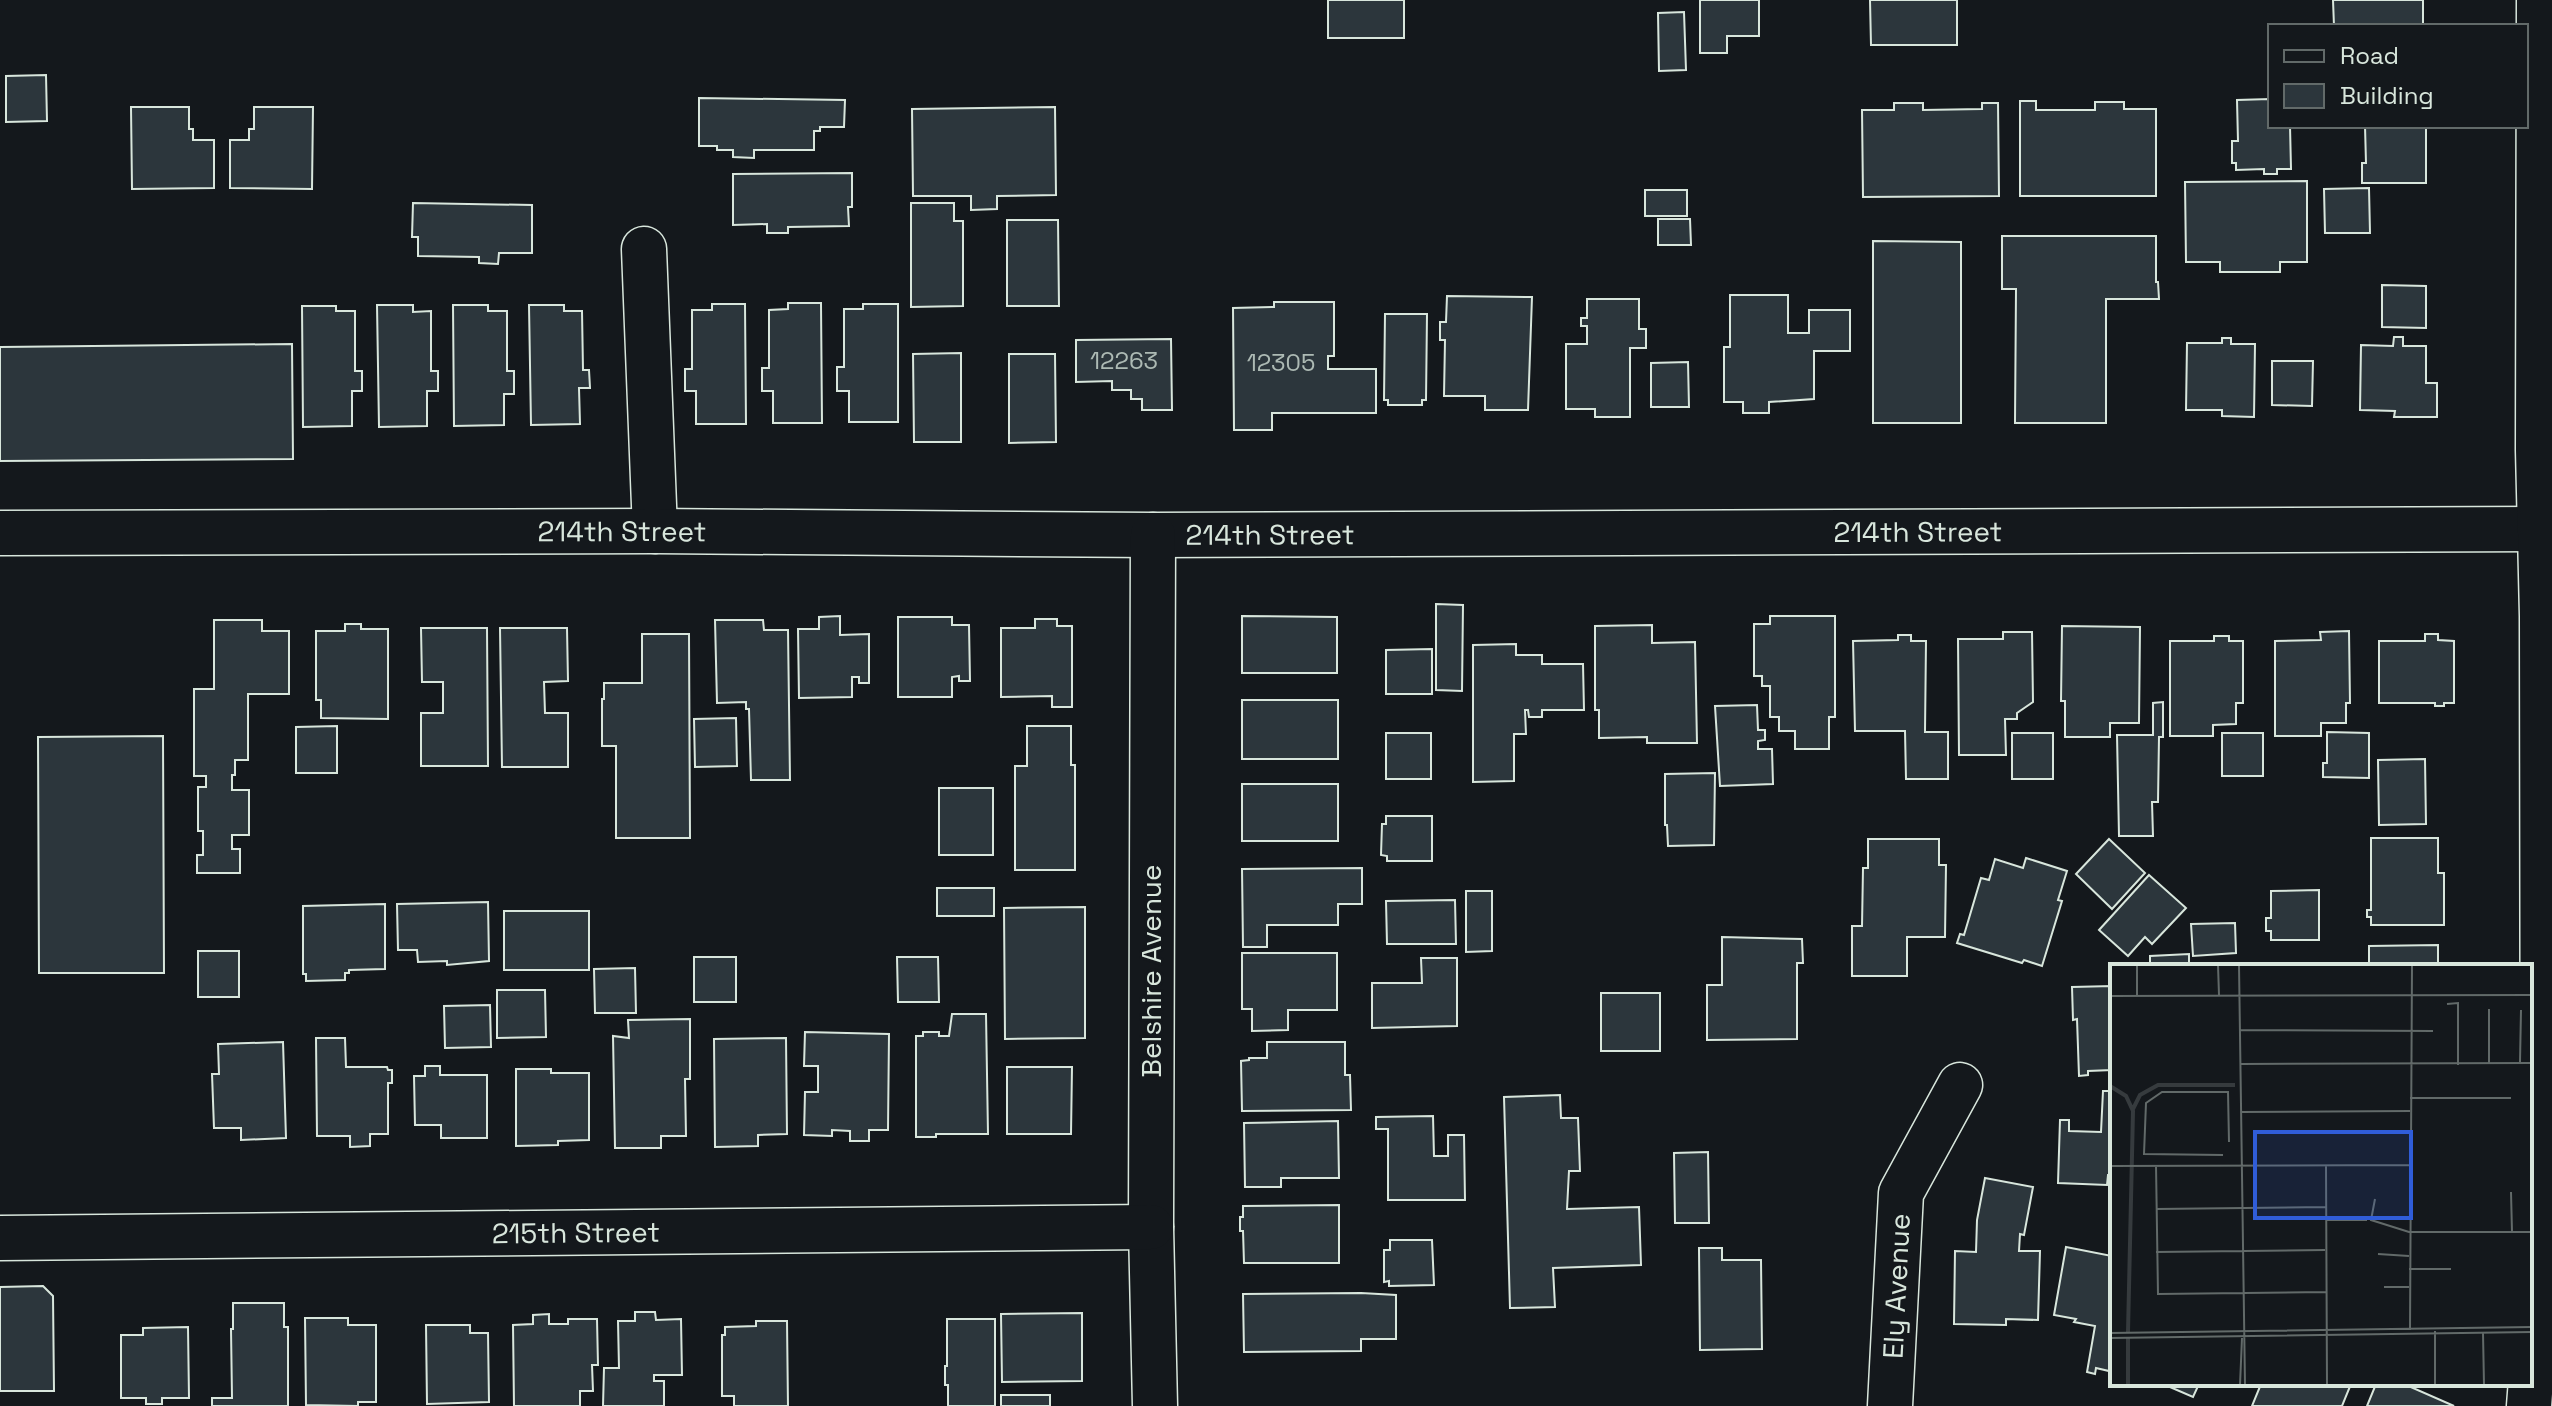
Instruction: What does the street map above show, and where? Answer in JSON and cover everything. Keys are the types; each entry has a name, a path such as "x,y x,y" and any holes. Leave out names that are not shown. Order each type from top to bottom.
{"street":[{"path":"2532,1367 2543,1226 2539,0"},
{"path":"644,249 655,531"},
{"name":"214th Street","path":"0,533 655,531 1153,535 2540,529"},
{"name":"Belshire Avenue","path":"1153,535 1151,1227 1155,1406"},
{"name":"Ely Avenue","path":"1890,1406 1901,1193 1960,1085"},
{"name":"215th Street","path":"0,1238 1151,1227"},
{"path":"2529,1406 2531,1386"}],"building":[{"path":"1328,0 1404,0 1404,38 1328,38"},
{"path":"1700,0 1759,0 1759,36 1727,36 1727,53 1700,53"},
{"path":"1870,0 1957,0 1957,45 1871,45"},
{"path":"2333,0 2423,0 2423,24 2334,24"},
{"path":"1684,12 1686,70 1659,71 1658,13"},
{"path":"46,75 47,121 6,122 6,76"},
{"path":"699,98 845,100 844,127 820,127 820,131 814,131 814,150 754,150 754,158 733,157 733,150 699,146"},
{"path":"2268,99 2268,128 2290,128 2291,169 2277,169 2277,174 2264,174 2264,169 2236,170 2236,163 2232,163 2232,141 2238,141 2237,100"},
{"path":"2020,101 2036,101 2036,110 2095,110 2095,102 2124,102 2124,109 2156,109 2156,196 2020,196"},
{"path":"1894,103 1923,103 1923,110 1982,109 1982,103 1998,103 1999,196 1863,197 1862,110 1894,110"},
{"path":"131,107 189,107 189,129 193,129 193,140 214,140 214,188 132,189"},
{"path":"254,107 313,107 312,189 230,188 230,140 249,140 249,129 254,129"},
{"path":"1055,107 1056,195 997,196 997,209 971,210 971,196 913,196 912,109"},
{"path":"2365,128 2426,128 2426,183 2362,183 2362,163 2366,163"},
{"path":"852,173 849,226 788,227 788,233 767,233 767,224 733,225 733,174"},
{"path":"2307,181 2307,262 2280,262 2280,272 2220,272 2220,262 2186,262 2185,182"},
{"path":"2369,188 2370,233 2325,233 2324,189"},
{"path":"1645,190 1687,190 1687,216 1645,216"},
{"path":"413,203 532,205 532,253 499,253 498,264 479,263 479,257 418,256 418,237 412,237"},
{"path":"911,203 954,203 954,221 963,221 963,306 911,307"},
{"path":"1658,219 1690,219 1691,245 1658,245"},
{"path":"1007,220 1058,220 1059,306 1007,306"},
{"path":"2002,236 2156,236 2159,299 2106,299 2106,423 2015,423 2016,289 2002,289"},
{"path":"1873,241 1961,242 1961,423 1873,423"},
{"path":"2382,285 2426,286 2426,328 2382,327"},
{"path":"1730,295 1788,295 1788,333 1809,333 1809,310 1850,310 1850,351 1814,351 1814,399 1769,402 1769,413 1743,413 1743,402 1724,402 1724,347 1730,347"},
{"path":"1447,296 1532,297 1528,410 1485,410 1485,396 1444,396 1445,340 1440,340 1440,322 1446,322"},
{"path":"1587,299 1639,299 1639,329 1646,329 1646,348 1630,348 1630,417 1595,417 1595,409 1566,409 1566,344 1587,344 1587,326 1581,326 1581,318 1587,318"},
{"path":"1274,302 1334,302 1334,356 1328,356 1328,369 1376,369 1376,413 1272,413 1272,430 1234,430 1233,308 1274,307"},
{"path":"788,303 821,303 822,423 773,423 773,391 762,391 762,368 769,368 769,310 788,309"},
{"path":"712,304 745,304 746,424 696,424 696,391 685,391 685,369 692,369 692,310 712,310"},
{"path":"863,304 898,304 898,422 849,422 849,391 837,391 837,367 844,367 844,309 863,309"},
{"path":"377,305 413,305 413,312 431,311 431,371 438,371 438,391 427,391 427,426 379,427"},
{"path":"453,305 488,305 488,311 507,311 507,371 514,371 514,394 504,394 504,425 454,426"},
{"path":"529,305 564,305 564,311 582,311 583,370 589,370 590,388 579,388 580,424 531,425"},
{"path":"302,306 336,306 336,311 355,311 355,371 362,371 362,391 352,391 352,426 303,427"},
{"path":"1385,314 1427,314 1426,400 1422,400 1422,405 1388,405 1388,400 1384,400"},
{"path":"2394,337 2403,337 2403,346 2426,346 2426,383 2437,383 2437,417 2394,417 2395,411 2360,410 2361,345 2393,346"},
{"path":"2222,338 2231,338 2231,344 2255,344 2254,417 2222,416 2222,410 2186,410 2187,343 2222,343"},
{"path":"1171,339 1172,410 1142,410 1142,399 1131,399 1131,390 1112,390 1112,381 1076,382 1076,340"},
{"path":"292,344 293,459 0,461 0,347"},
{"path":"961,353 961,442 914,442 913,354"},
{"path":"1009,354 1055,354 1056,442 1009,443"},
{"path":"2272,361 2313,361 2312,406 2272,405"},
{"path":"1688,362 1689,407 1651,407 1651,363"},
{"path":"1436,604 1463,605 1462,691 1436,690"},
{"path":"840,616 840,635 869,634 869,683 859,683 859,677 852,677 852,697 799,698 798,629 819,629 819,617"},
{"path":"1242,616 1337,617 1337,673 1242,673"},
{"path":"1770,616 1835,616 1835,717 1829,717 1829,749 1795,749 1795,731 1779,731 1779,717 1770,717 1770,686 1762,686 1762,676 1754,676 1754,624 1770,624"},
{"path":"898,617 952,617 952,625 969,625 970,681 959,681 959,676 952,677 952,697 898,697"},
{"path":"1035,619 1057,619 1057,626 1072,626 1072,707 1052,707 1052,696 1001,697 1001,628 1035,628"},
{"path":"214,620 262,620 262,631 289,631 289,694 248,694 248,760 235,760 235,775 232,775 232,790 249,790 249,835 232,835 232,849 240,849 240,873 197,873 197,855 203,855 203,831 198,831 198,787 206,787 206,776 194,776 194,689 214,689"},
{"path":"715,620 763,620 764,630 788,630 790,780 751,780 749,709 746,709 746,702 717,703"},
{"path":"345,624 361,624 361,629 388,629 388,719 321,718 321,700 316,700 316,631 345,631"},
{"path":"1652,625 1652,643 1695,642 1697,743 1647,743 1647,737 1599,738 1599,710 1595,710 1595,626"},
{"path":"2062,626 2140,627 2139,723 2110,723 2110,737 2065,737 2065,701 2061,701"},
{"path":"421,628 487,628 488,766 421,766 421,713 443,713 443,682 422,682"},
{"path":"500,628 567,628 568,681 544,682 545,713 568,713 568,767 502,767"},
{"path":"2349,631 2350,703 2346,703 2346,723 2321,723 2321,736 2275,736 2275,641 2321,640 2320,632"},
{"path":"2003,632 2032,632 2033,702 2017,713 2017,719 2005,719 2006,755 1959,755 1958,639 2003,639"},
{"path":"642,634 689,634 690,838 616,838 616,746 602,746 604,683 642,683"},
{"path":"2425,634 2438,634 2438,640 2454,641 2454,703 2435,706 2435,703 2379,703 2379,641 2425,641"},
{"path":"1898,635 1911,635 1911,641 1926,641 1925,732 1948,732 1948,779 1906,779 1905,731 1855,731 1853,641 1898,640"},
{"path":"2214,636 2229,636 2229,641 2243,641 2243,703 2236,703 2236,724 2213,725 2213,736 2170,736 2170,641 2214,641"},
{"path":"1516,644 1516,655 1542,655 1542,664 1583,664 1584,710 1542,710 1542,717 1529,717 1528,710 1525,710 1526,734 1514,734 1514,781 1473,782 1473,645"},
{"path":"1432,649 1432,694 1386,694 1386,650"},
{"path":"1242,700 1338,700 1338,759 1242,759"},
{"path":"2163,702 2158,802 2152,802 2153,836 2119,836 2117,735 2153,735 2153,703"},
{"path":"1757,705 1758,730 1765,730 1765,740 1758,741 1758,749 1772,749 1773,784 1720,786 1715,706"},
{"path":"736,718 737,766 695,767 694,719"},
{"path":"337,726 337,773 296,773 296,727"},
{"path":"1027,726 1071,726 1071,765 1075,765 1075,870 1015,870 1015,766 1027,766"},
{"path":"2327,732 2369,733 2369,778 2323,777 2323,763 2327,763"},
{"path":"1386,733 1431,733 1431,779 1386,779"},
{"path":"2012,733 2053,733 2053,779 2012,779"},
{"path":"2222,733 2263,733 2263,776 2222,776"},
{"path":"163,736 164,973 39,973 38,737"},
{"path":"2425,759 2426,824 2379,825 2378,760"},
{"path":"1715,773 1714,845 1668,846 1665,774"},
{"path":"1242,784 1338,784 1338,841 1242,841"},
{"path":"939,788 993,788 993,855 939,855"},
{"path":"1386,816 1432,816 1432,861 1387,861 1387,856 1381,855 1382,824 1386,824"},
{"path":"2371,838 2438,838 2438,873 2444,873 2444,925 2371,925 2367,910 2371,910"},
{"path":"1868,839 1939,839 1939,865 1946,865 1945,937 1907,937 1907,976 1852,976 1852,926 1862,926 1863,868 1868,868"},
{"path":"2109,839 2145,873 2112,909 2076,874"},
{"path":"2026,858 2067,871 2058,900 2062,901 2042,966 1957,943 1960,934 1964,935 1981,878 1989,880 1995,859 2023,868"},
{"path":"1362,868 1362,904 1338,904 1338,925 1267,925 1267,947 1243,947 1242,869"},
{"path":"2149,875 2186,908 2152,944 2145,937 2128,956 2099,930"},
{"path":"937,888 994,888 994,916 937,916"},
{"path":"2319,890 2319,940 2271,940 2271,931 2266,931 2266,918 2271,918 2271,891"},
{"path":"1466,891 1492,891 1492,951 1466,952"},
{"path":"1455,900 1456,944 1387,944 1386,901"},
{"path":"488,902 489,961 447,965 447,961 418,962 417,950 398,950 397,904"},
{"path":"385,904 385,969 349,970 345,973 345,980 306,981 306,974 303,974 303,906"},
{"path":"1085,907 1085,1038 1005,1039 1004,908"},
{"path":"504,911 589,911 589,970 504,970"},
{"path":"2235,923 2236,953 2193,956 2191,924"},
{"path":"1722,937 1802,939 1803,963 1797,963 1797,1039 1707,1040 1707,985 1722,985"},
{"path":"2438,945 2438,964 2369,964 2369,946"},
{"path":"198,951 239,951 239,997 198,997"},
{"path":"1242,953 1337,953 1337,1010 1288,1010 1288,1030 1252,1031 1252,1009 1242,1009"},
{"path":"2189,954 2189,964 2139,964 2150,963 2150,956"},
{"path":"694,957 736,957 736,1002 694,1002"},
{"path":"897,957 938,957 939,1002 898,1002"},
{"path":"1421,958 1457,958 1457,1026 1372,1028 1372,983 1422,983"},
{"path":"635,968 636,1013 595,1013 594,969"},
{"path":"2110,986 2110,1070 2088,1071 2088,1075 2079,1076 2077,1019 2073,1020 2072,987"},
{"path":"497,990 545,990 546,1037 497,1038"},
{"path":"1601,993 1660,993 1660,1051 1601,1051"},
{"path":"490,1005 491,1047 445,1048 444,1006"},
{"path":"952,1014 986,1014 988,1134 916,1137 916,1036 923,1036 923,1032 939,1032 939,1036 949,1036"},
{"path":"690,1019 690,1079 685,1079 686,1136 661,1136 661,1148 615,1148 613,1036 629,1038 628,1020"},
{"path":"805,1032 889,1034 888,1130 869,1130 869,1141 850,1141 850,1131 832,1130 832,1136 804,1135 805,1092 818,1092 818,1066 804,1066"},
{"path":"316,1038 345,1038 346,1067 387,1067 392,1070 392,1083 388,1083 388,1134 370,1134 370,1146 350,1147 350,1136 317,1136"},
{"path":"786,1038 787,1134 758,1135 758,1146 715,1147 714,1039"},
{"path":"283,1042 286,1138 241,1140 241,1128 214,1128 212,1074 219,1074 218,1044"},
{"path":"1267,1042 1345,1042 1345,1075 1350,1075 1351,1110 1242,1111 1241,1061 1267,1058"},
{"path":"425,1066 440,1066 440,1075 487,1075 487,1138 441,1138 441,1125 415,1125 414,1076 425,1076"},
{"path":"1007,1067 1072,1067 1071,1134 1007,1134"},
{"path":"516,1069 589,1073 589,1140 558,1141 558,1145 516,1146"},
{"path":"2103,1091 2110,1091 2110,1175 2107,1185 2058,1183 2060,1120 2069,1120 2069,1131 2101,1132"},
{"path":"1560,1095 1561,1118 1578,1118 1580,1171 1569,1171 1567,1209 1639,1207 1641,1265 1553,1268 1555,1307 1510,1308 1504,1097"},
{"path":"1433,1116 1434,1156 1448,1156 1448,1135 1464,1135 1465,1200 1388,1200 1388,1129 1376,1129 1376,1117"},
{"path":"1338,1121 1339,1178 1281,1178 1281,1187 1245,1187 1244,1123"},
{"path":"1708,1152 1709,1223 1675,1223 1674,1153"},
{"path":"1985,1178 2033,1187 2024,1235 2020,1234 2019,1251 2040,1251 2038,1320 2006,1319 2006,1325 1954,1324 1955,1251 1976,1252 1977,1220"},
{"path":"1339,1205 1339,1263 1244,1263 1243,1231 1240,1231 1243,1206"},
{"path":"1390,1240 1432,1240 1434,1285 1389,1286 1389,1281 1384,1282 1384,1250 1390,1250"},
{"path":"2066,1247 2110,1256 2109,1371 2096,1368 2095,1374 2087,1372 2095,1326 2054,1315"},
{"path":"1699,1248 1722,1248 1722,1260 1761,1260 1762,1349 1700,1350"},
{"path":"43,1286 53,1296 54,1391 0,1391 0,1287"},
{"path":"1243,1294 1396,1295 1396,1339 1361,1339 1361,1351 1244,1352"},
{"path":"233,1303 284,1303 284,1327 288,1327 288,1406 212,1406 212,1398 232,1398"},
{"path":"635,1312 655,1312 656,1320 681,1319 682,1375 654,1375 654,1381 664,1381 664,1406 603,1406 604,1368 619,1368 618,1321 635,1321"},
{"path":"1082,1313 1082,1381 1002,1382 1001,1314"},
{"path":"549,1314 549,1324 568,1324 568,1319 597,1319 598,1365 592,1365 593,1391 580,1391 580,1406 514,1406 513,1325 533,1324 533,1315"},
{"path":"305,1318 348,1318 348,1325 376,1325 376,1402 358,1402 358,1406 306,1405"},
{"path":"947,1319 995,1319 995,1406 948,1406 948,1385 945,1385"},
{"path":"756,1321 787,1321 788,1406 734,1406 734,1396 722,1396 722,1335 725,1335 725,1327 756,1326"},
{"path":"426,1325 470,1325 470,1333 488,1333 489,1402 427,1404"},
{"path":"188,1327 189,1398 162,1398 162,1404 146,1404 146,1398 121,1398 121,1335 143,1335 143,1328"},
{"path":"2168,1386 2198,1386 2193,1397"},
{"path":"2260,1386 2350,1386 2342,1406 2252,1406"},
{"path":"2375,1386 2409,1386 2454,1406 2367,1406"},
{"path":"1001,1395 1050,1395 1050,1406 1001,1406"}]}
